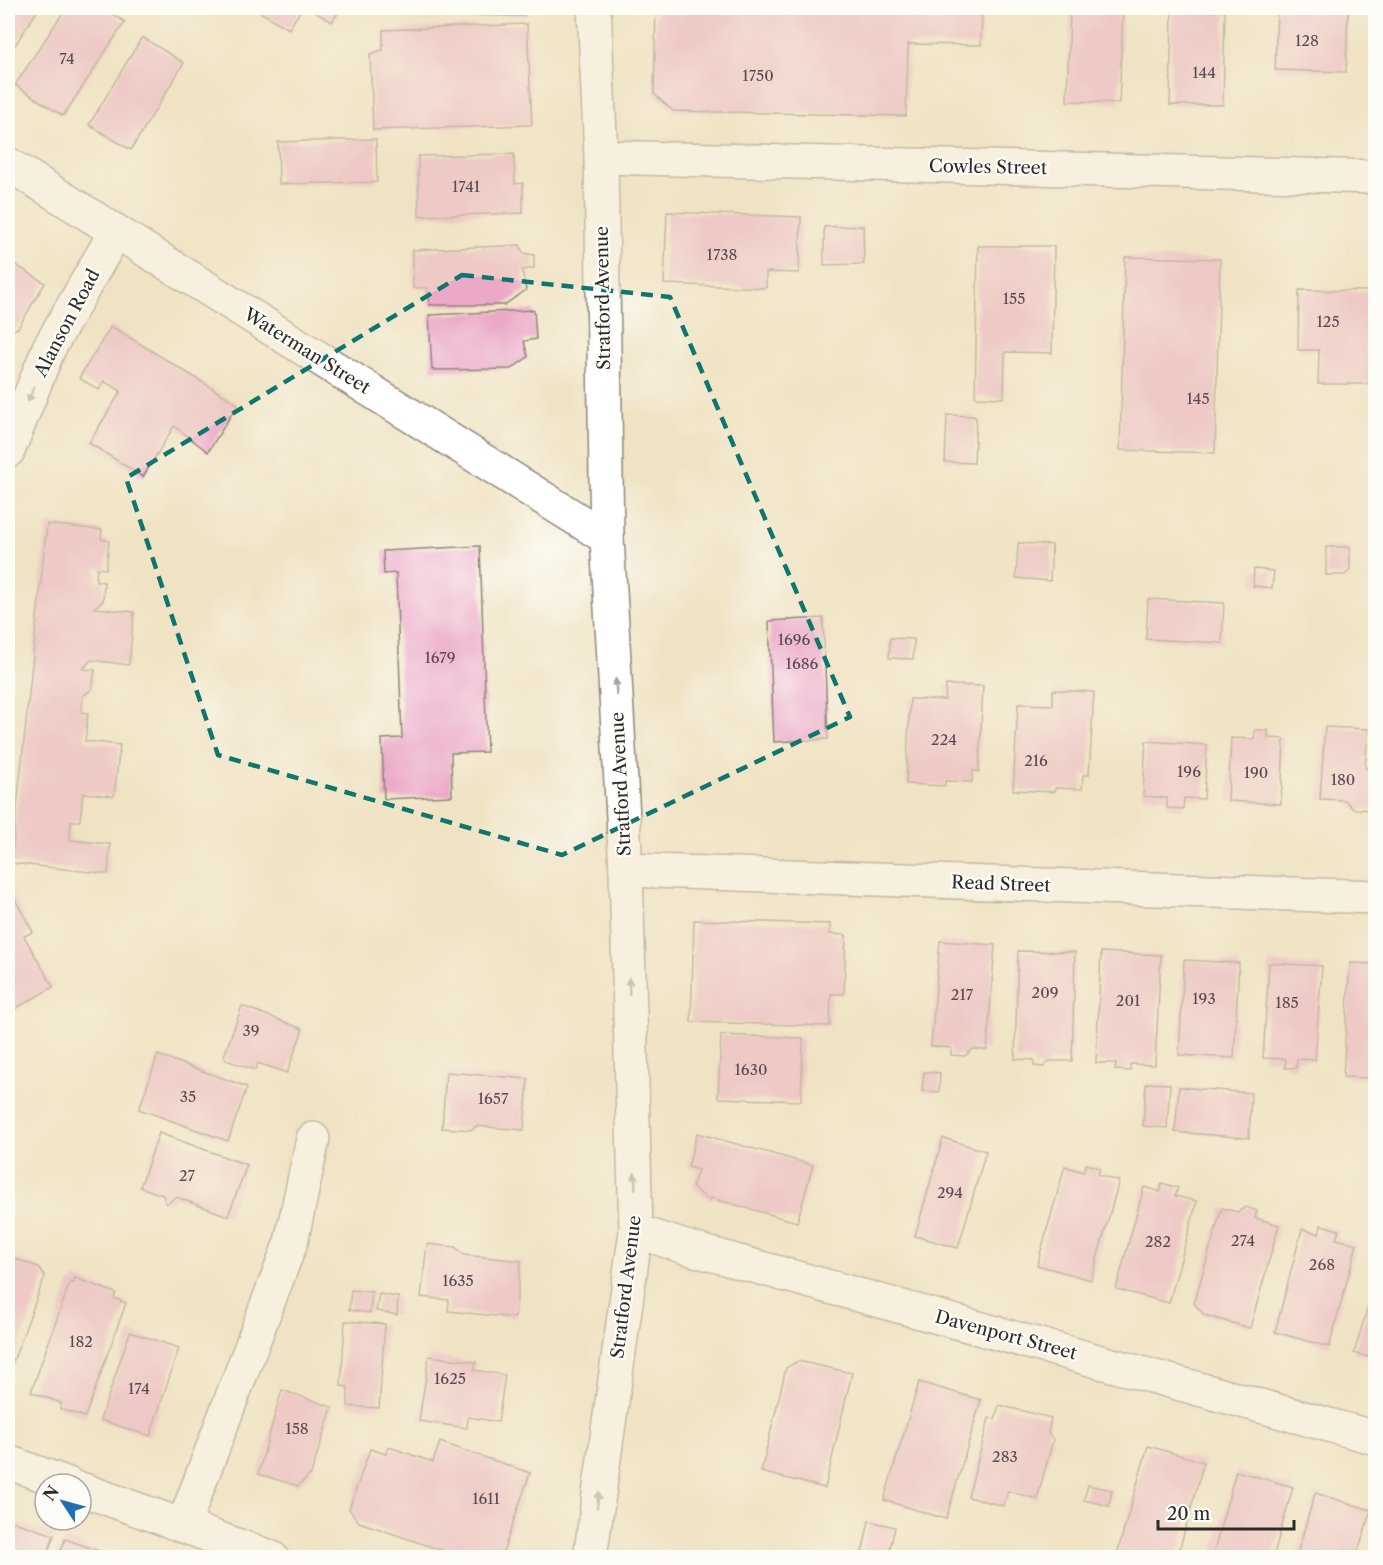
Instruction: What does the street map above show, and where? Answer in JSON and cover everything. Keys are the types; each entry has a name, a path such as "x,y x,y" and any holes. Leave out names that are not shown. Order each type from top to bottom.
{"street":[{"name":"Stratford Avenue","path":"590,1557 636,1231 626,870 607,538 601,157 594,8"},
{"name":"Cowles Street","path":"601,157 1376,177"},
{"name":"Waterman Street","path":"8,164 607,538"},
{"name":"Alanson Road","path":"8,451 50,348 116,231"},
{"name":"Read Street","path":"626,870 1376,897"},
{"path":"183,1526 291,1242 313,1139"},
{"name":"Davenport Street","path":"636,1231 1376,1438"},
{"path":"8,1462 35,1472"},
{"path":"93,1493 272,1557"}],"highlighted area":[{"path":"462,275 670,297 850,717 562,855 218,755 126,478"}],"building":[{"path":"8,8 39,8 8,56"},
{"path":"66,8 103,8 125,22 63,116 15,85"},
{"path":"263,8 302,8 289,29 260,12"},
{"path":"308,8 341,8 332,22"},
{"path":"371,8 524,8 524,16 443,15 443,10 371,10"},
{"path":"656,8 982,8 981,45 908,44 906,116 673,111 654,94"},
{"path":"1277,8 1348,9 1346,72 1275,70"},
{"path":"1070,10 1123,11 1119,103 1067,101"},
{"path":"1172,11 1225,11 1223,105 1170,105"},
{"path":"527,24 532,125 373,130 370,54 383,50 383,30"},
{"path":"142,37 184,63 131,150 89,125"},
{"path":"376,139 377,182 279,184 278,142"},
{"path":"514,154 515,184 523,183 523,213 419,216 418,156"},
{"path":"667,212 801,217 799,273 766,272 766,288 664,284"},
{"path":"863,226 864,264 824,265 824,227"},
{"path":"520,245 523,253 534,255 534,268 522,270 526,290 504,305 430,305 427,288 413,288 413,250"},
{"path":"978,246 1054,246 1052,353 1005,352 1004,398 975,397"},
{"path":"1125,257 1220,259 1215,453 1120,450"},
{"path":"8,260 45,283 18,328 8,333"},
{"path":"1299,290 1373,291 1371,384 1318,384 1319,350 1298,350"},
{"path":"534,310 536,339 524,341 528,357 511,369 432,370 429,315"},
{"path":"111,326 238,404 208,452 174,426 143,477 89,443 121,391 104,381 99,390 79,378"},
{"path":"947,415 976,418 974,463 945,462"},
{"path":"47,524 102,530 101,539 109,541 106,569 97,568 96,581 104,582 103,601 94,608 134,612 129,665 91,660 83,669 95,670 92,689 83,696 81,712 88,713 85,741 120,745 114,796 83,793 80,821 71,821 70,840 110,844 108,874 11,863"},
{"path":"1018,543 1052,545 1050,581 1016,578"},
{"path":"480,546 487,752 451,753 452,796 384,799 382,739 402,738 396,573 384,574 383,551"},
{"path":"1326,547 1350,547 1350,570 1345,575 1326,575"},
{"path":"1254,569 1274,571 1272,588 1253,586"},
{"path":"1148,599 1224,603 1222,643 1146,639"},
{"path":"823,618 828,739 774,742 769,621"},
{"path":"890,638 914,639 913,659 889,658"},
{"path":"946,685 983,686 979,771 973,771 972,782 945,781 945,786 906,784 910,699 945,700"},
{"path":"1053,690 1094,692 1089,775 1083,775 1082,789 1055,788 1054,792 1013,790 1018,704 1053,705"},
{"path":"1325,727 1368,729 1365,768 1376,769 1376,810 1353,809 1345,800 1320,799"},
{"path":"1255,730 1268,730 1268,738 1284,739 1281,804 1228,801 1231,738 1254,739"},
{"path":"1146,741 1207,745 1204,799 1184,798 1183,809 1167,808 1167,798 1143,796"},
{"path":"8,887 33,932 24,936 53,987 8,1013"},
{"path":"694,920 830,924 830,934 846,935 844,994 831,994 830,1026 691,1022"},
{"path":"940,941 995,945 987,1050 973,1049 965,1056 951,1055 951,1048 931,1046"},
{"path":"1018,951 1075,952 1072,1061 1049,1061 1044,1067 1034,1066 1034,1060 1015,1059"},
{"path":"1101,952 1161,955 1155,1065 1130,1064 1130,1071 1115,1070 1116,1063 1096,1063"},
{"path":"1184,960 1239,963 1234,1058 1179,1055"},
{"path":"1269,963 1322,966 1315,1060 1297,1059 1296,1068 1285,1068 1286,1059 1263,1058"},
{"path":"1350,963 1376,964 1376,1090 1368,1089 1369,1078 1343,1077"},
{"path":"242,1006 303,1029 287,1073 258,1063 255,1070 226,1060 224,1056"},
{"path":"721,1035 803,1038 801,1101 718,1098"},
{"path":"158,1055 247,1087 228,1141 139,1109"},
{"path":"446,1072 528,1079 524,1130 476,1126 472,1130 442,1128"},
{"path":"924,1072 940,1073 939,1092 922,1091"},
{"path":"1146,1083 1170,1084 1167,1128 1143,1126"},
{"path":"1179,1087 1251,1093 1249,1138 1175,1132"},
{"path":"159,1133 247,1165 228,1216 176,1197 166,1204 163,1195 140,1187"},
{"path":"697,1133 813,1165 797,1222 711,1198 710,1201 692,1187 698,1170 688,1167"},
{"path":"943,1138 986,1151 958,1248 915,1236"},
{"path":"1086,1164 1100,1168 1098,1175 1119,1181 1091,1280 1037,1265 1065,1166 1083,1172"},
{"path":"1162,1183 1178,1188 1175,1196 1197,1201 1169,1303 1116,1289 1144,1187 1160,1192"},
{"path":"1246,1207 1257,1211 1255,1218 1279,1225 1250,1328 1204,1315 1194,1303 1222,1208 1237,1212"},
{"path":"1321,1225 1339,1230 1336,1239 1357,1244 1329,1347 1275,1332 1302,1229 1319,1234"},
{"path":"427,1244 455,1247 464,1255 521,1261 515,1318 448,1311 449,1300 421,1297"},
{"path":"8,1256 38,1267 45,1276 8,1375"},
{"path":"75,1278 116,1293 114,1298 126,1303 85,1417 60,1409 61,1403 31,1392 70,1282 74,1283"},
{"path":"1376,1280 1376,1359 1354,1353"},
{"path":"351,1290 372,1292 370,1313 349,1310"},
{"path":"379,1294 398,1297 397,1315 376,1311"},
{"path":"345,1321 385,1324 379,1408 348,1406 348,1387 341,1386"},
{"path":"130,1332 179,1348 150,1436 100,1420"},
{"path":"429,1356 476,1362 474,1370 505,1375 498,1422 468,1417 467,1428 419,1421"},
{"path":"798,1361 852,1373 825,1488 761,1472 786,1368"},
{"path":"919,1382 981,1400 946,1519 884,1500"},
{"path":"282,1390 332,1407 311,1474 298,1486 258,1474"},
{"path":"999,1405 1051,1418 1048,1433 1053,1440 1037,1499 1008,1491 1004,1506 968,1497 989,1418 995,1419"},
{"path":"440,1442 530,1473 501,1558 464,1558 359,1522 349,1509 370,1449 386,1454 389,1447 433,1462"},
{"path":"1148,1446 1204,1462 1177,1558 1132,1558 1117,1554"},
{"path":"1236,1471 1293,1487 1273,1558 1212,1558"},
{"path":"1088,1485 1112,1490 1109,1506 1084,1500"},
{"path":"1315,1493 1371,1510 1356,1558 1296,1558"},
{"path":"8,1520 33,1528 33,1532 54,1535 46,1558 8,1558"},
{"path":"869,1521 895,1527 888,1558 861,1558"},
{"path":"65,1539 116,1557 116,1558 58,1558"}]}
